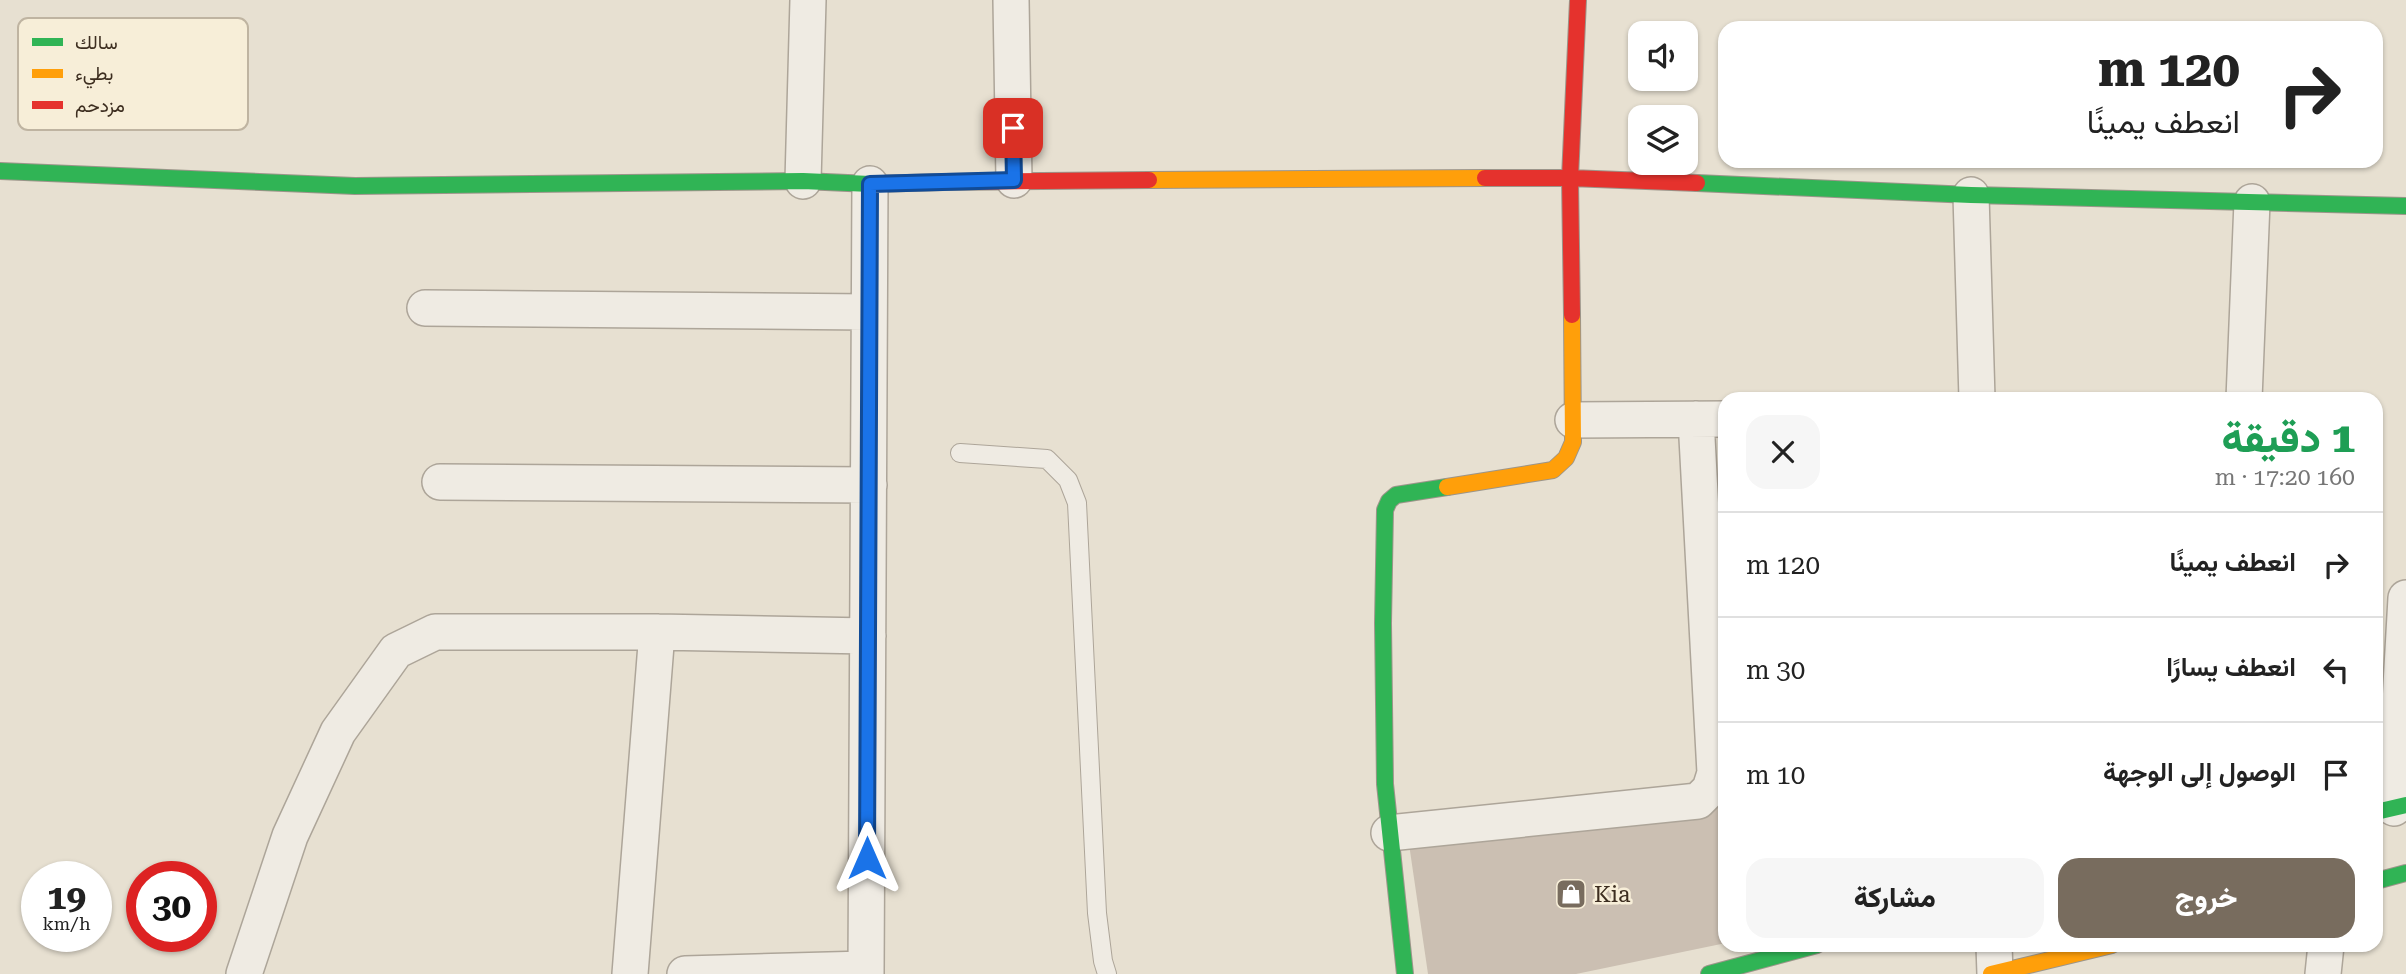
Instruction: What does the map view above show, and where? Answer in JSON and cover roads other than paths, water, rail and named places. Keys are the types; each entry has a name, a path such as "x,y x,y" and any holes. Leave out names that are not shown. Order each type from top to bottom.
{"street":[{"path":"803,181 808,0"},
{"path":"1011,0 1014,180"},
{"path":"1405,974 1385,784 1385,510 1396,495 1553,470 1566,458 1573,442 1570,178 1578,0"},
{"path":"0,171 355,186 1570,178 1970,195 2406,206"},
{"path":"685,974 866,972 870,184"},
{"path":"1970,195 1977,392"},
{"path":"2244,392 2252,202"},
{"path":"425,308 869,312"},
{"path":"1389,834 1698,802 1710,789 1715,773 1711,419 1573,420"},
{"path":"440,482 869,485"},
{"path":"2392,808 2406,598"},
{"path":"244,974 290,836 338,732 396,651 435,632 868,636"},
{"path":"630,974 657,632"},
{"path":"2383,879 2406,873"},
{"path":"1709,974 1791,952"},
{"path":"1994,952 1994,974 2084,952"},
{"path":"2323,974 2325,952"}],"lane":[{"path":"960,453 1047,459 1068,480 1077,503 1097,914 1107,974"}],"place":[{"name":"Kia","path":"1571,894"}]}
